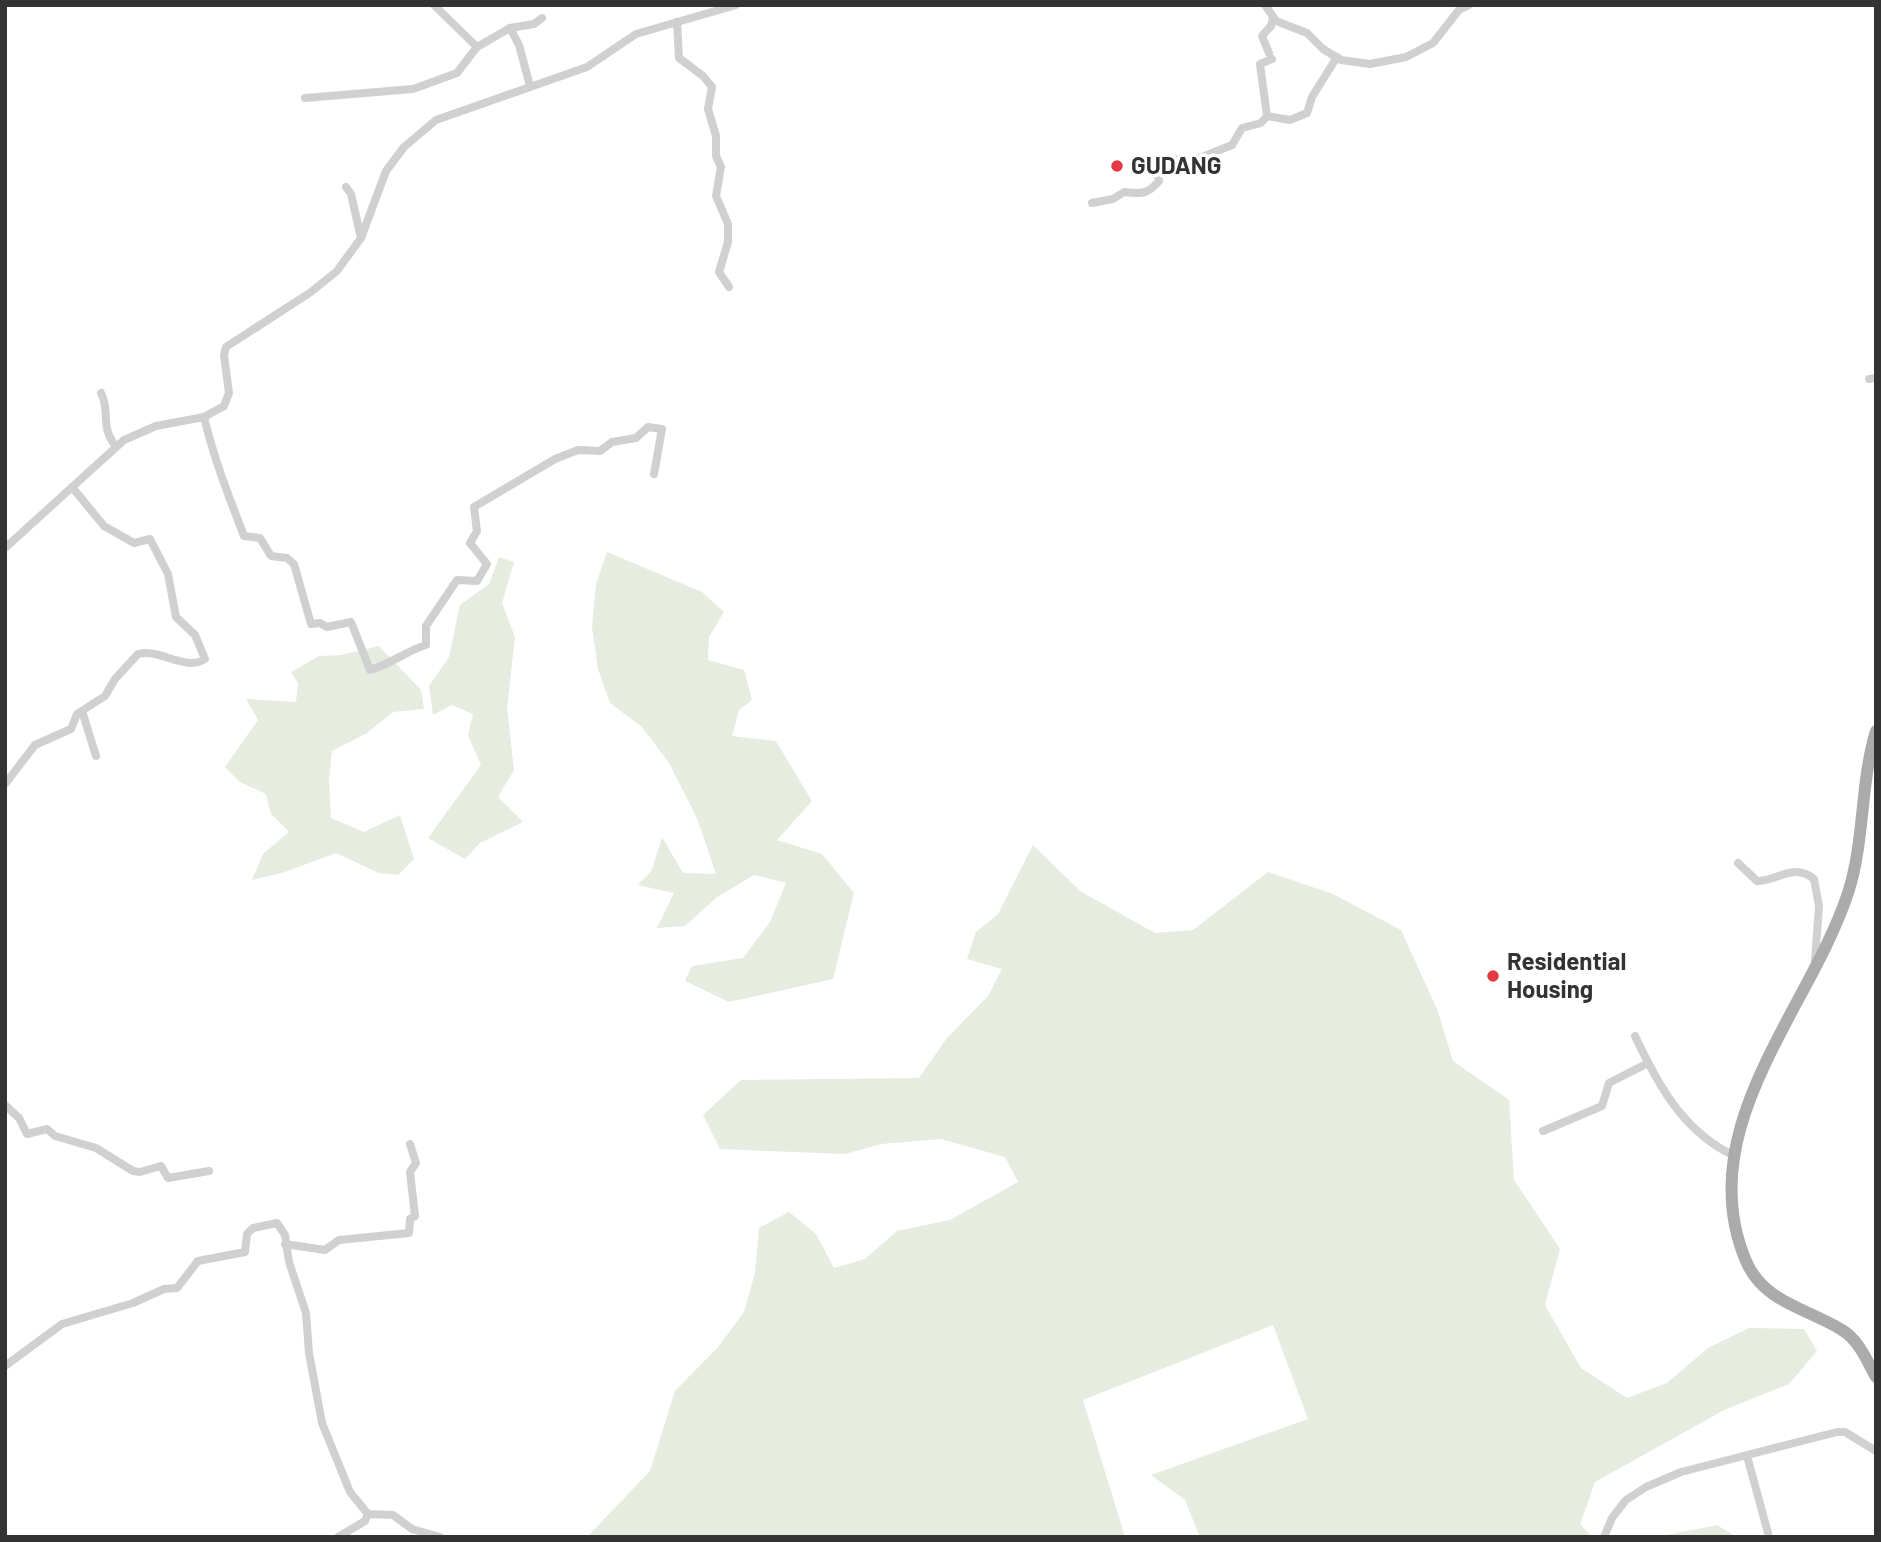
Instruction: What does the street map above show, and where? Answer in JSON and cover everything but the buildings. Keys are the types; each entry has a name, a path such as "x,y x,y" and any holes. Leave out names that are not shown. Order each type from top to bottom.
{"main road":[{"path":"1876,731 1849,889 1836,925 1767,1057 1744,1114 1735,1156 1733,1192 1740,1243 1754,1275 1774,1297 1844,1331 1859,1348 1876,1377"}],"street":[{"path":"434,5 478,47"},
{"path":"5,548 116,447 138,431 204,418 224,406 229,393 224,355 226,347 311,292 337,271 361,238 386,172 421,131 436,120 587,67 627,38 736,5"},
{"path":"1265,5 1283,25 1307,33 1337,57 1349,62 1370,64 1406,57 1433,43 1459,10 1469,5"},
{"path":"1267,116 1260,64 1270,56 1262,36 1271,26 1273,17"},
{"path":"305,98 413,89 457,73 478,47 510,28 534,24 542,18"},
{"path":"677,22 679,58 703,76 712,87 708,109 716,136 716,156 721,167 716,196 728,224 728,242 719,272 729,287"},
{"path":"510,28 519,46 530,86"},
{"path":"1267,116 1290,120 1307,113 1312,97 1337,57"},
{"path":"1092,202 1113,200 1124,192 1140,194 1148,191 1158,181 1157,171 1162,165 1178,159 1188,163 1232,145 1241,129 1261,122 1267,116"},
{"path":"346,187 351,194 361,238"},
{"path":"102,393 106,401 105,429 116,447"},
{"path":"204,418 216,454 220,479 244,536 260,538 271,556 287,558 294,564 311,624 320,623 327,627 351,622 370,670 398,660 411,649 426,645 426,626 457,580 477,581 486,569 487,564 470,543 477,531 474,508 553,460 578,450 600,451 612,442 636,438 648,426 662,429 654,474"},
{"path":"5,783 35,746 65,733 82,711 104,696 138,654 158,654 188,663 205,659 195,635 176,617 168,574 150,539 134,543 103,526 72,487"},
{"path":"82,711 96,756"},
{"path":"1738,863 1756,881 1794,871 1814,878 1819,906 1815,967"},
{"path":"1635,1036 1673,1105 1692,1129 1717,1148 1735,1156"},
{"path":"1543,1131 1602,1106 1609,1083 1648,1063"},
{"path":"5,1105 19,1118 27,1134 47,1129 55,1136 96,1148 133,1171 140,1172 162,1166 168,1178 209,1171"},
{"path":"285,1244 325,1250 339,1241 409,1233 410,1219 415,1216 410,1172 416,1163 411,1144"},
{"path":"5,1366 62,1324 133,1303 164,1289 177,1288 198,1261 245,1252 247,1234 253,1228 277,1223 285,1235 285,1244 306,1313 309,1353 322,1423 350,1492 368,1514 393,1515 412,1529 440,1537"},
{"path":"1605,1537 1612,1518 1626,1500 1646,1487 1681,1472 1842,1432 1876,1451"},
{"path":"1747,1456 1768,1533"},
{"path":"338,1537 365,1521 368,1514"}],"shaded area":[{"path":"607,552 702,592 724,612 709,637 708,660 744,670 752,700 739,710 732,736 776,741 812,801 777,840 822,854 854,893 833,979 729,1002 685,981 692,966 743,958 770,922 786,883 754,875 717,897 685,926 657,928 674,893 638,885 652,870 662,837 683,873 716,874 697,818 669,763 642,727 610,703 598,669 592,627 596,584"},
{"path":"499,557 514,562 502,603 515,637 507,708 514,770 498,797 523,822 480,843 465,859 428,838 481,765 468,735 473,714 452,705 433,715 429,686 449,657 460,605 489,584"},
{"path":"379,646 421,690 424,709 393,712 367,733 332,751 329,780 331,818 364,832 400,815 414,859 398,875 379,873 336,853 282,873 252,880 263,854 289,832 271,814 266,794 240,782 225,767 258,720 246,699 296,702 298,683 291,672 319,656 341,655"},
{"path":"1033,845 1080,891 1155,933 1193,930 1268,872 1333,894 1401,930 1437,1009 1453,1061 1509,1100 1514,1180 1560,1249 1545,1305 1581,1368 1627,1398 1667,1383 1708,1348 1749,1328 1804,1329 1817,1351 1789,1384 1724,1410 1595,1482 1580,1524 1592,1537 1200,1537 1185,1500 1151,1475 1308,1419 1273,1325 1083,1400 1125,1537 587,1537 650,1471 675,1391 718,1347 744,1312 755,1273 759,1228 789,1212 816,1234 834,1268 865,1259 897,1231 950,1220 1018,1182 1005,1157 941,1139 881,1144 845,1154 720,1149 703,1115 741,1080 919,1078 947,1038 988,996 1002,969 967,959 976,932 998,914"},
{"path":"1717,1525 1737,1537 1656,1537"}],"place":[{"name":"GUDANG","path":"1117,166"},
{"name":"Residential Housing","path":"1493,976"}]}
